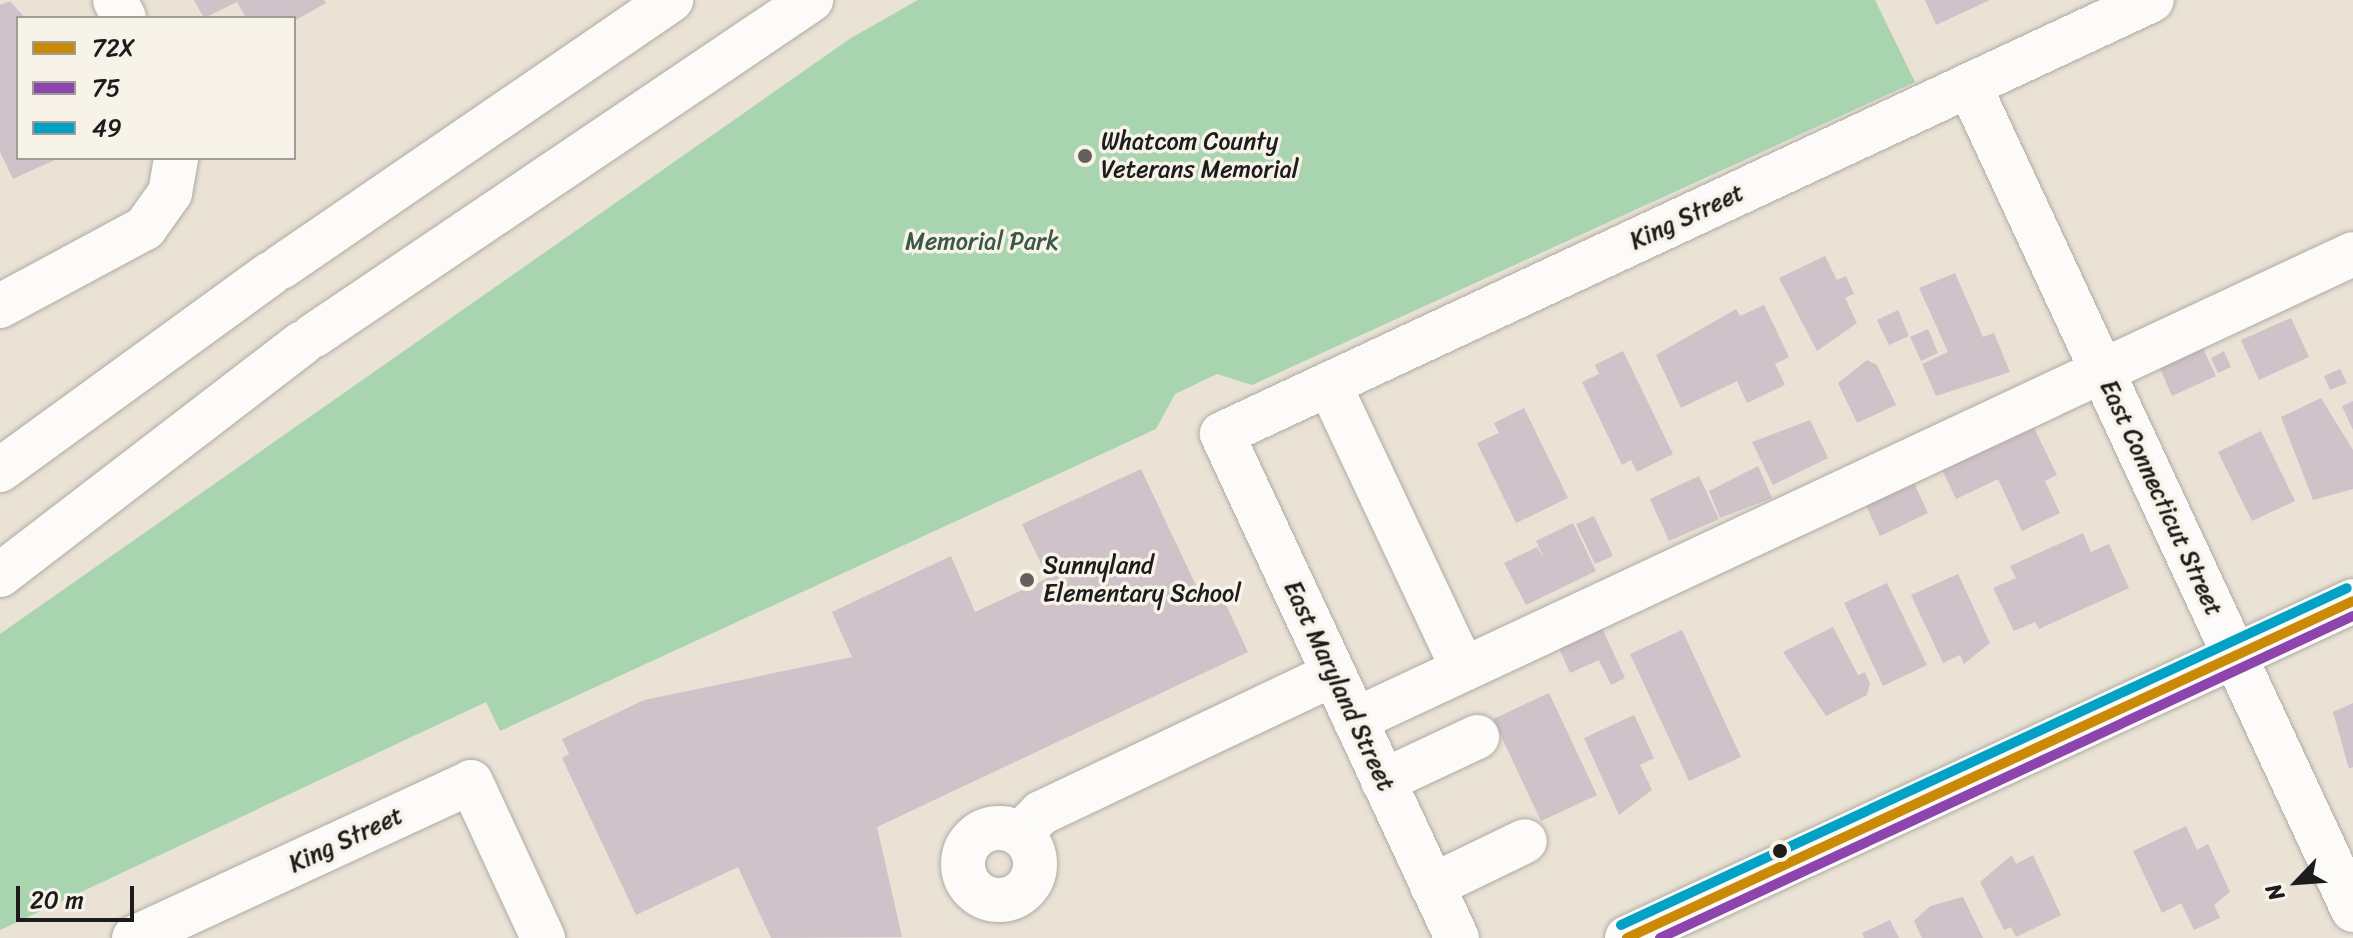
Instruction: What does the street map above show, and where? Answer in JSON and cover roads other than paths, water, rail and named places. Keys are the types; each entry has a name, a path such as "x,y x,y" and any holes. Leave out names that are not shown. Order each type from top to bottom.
{"main road":[{"path":"0,470 276,270 671,0"},
{"path":"0,575 308,339 811,0"},
{"name":"King Street","path":"1222,434 2152,0"},
{"name":"East Connecticut Street","path":"1969,85 2353,910"},
{"path":"0,306 145,228 170,193 176,160"},
{"path":"1355,720 2353,254"},
{"path":"1329,384 1463,669"},
{"name":"East Maryland Street","path":"1222,434 1457,938"},
{"path":"1627,938 2353,601"},
{"path":"1020,834 1041,813 1334,674"},
{"path":"1383,781 1477,737"},
{"name":"King Street","path":"134,938 471,782 543,938"},
{"path":"1432,886 1525,841"}],"place":[{"name":"Whatcom County Veterans Memorial","path":"1085,156"},
{"name":"Sunnyland Elementary School","path":"1027,580"}],"park label":[{"name":"Memorial Park","path":"982,242"}]}
